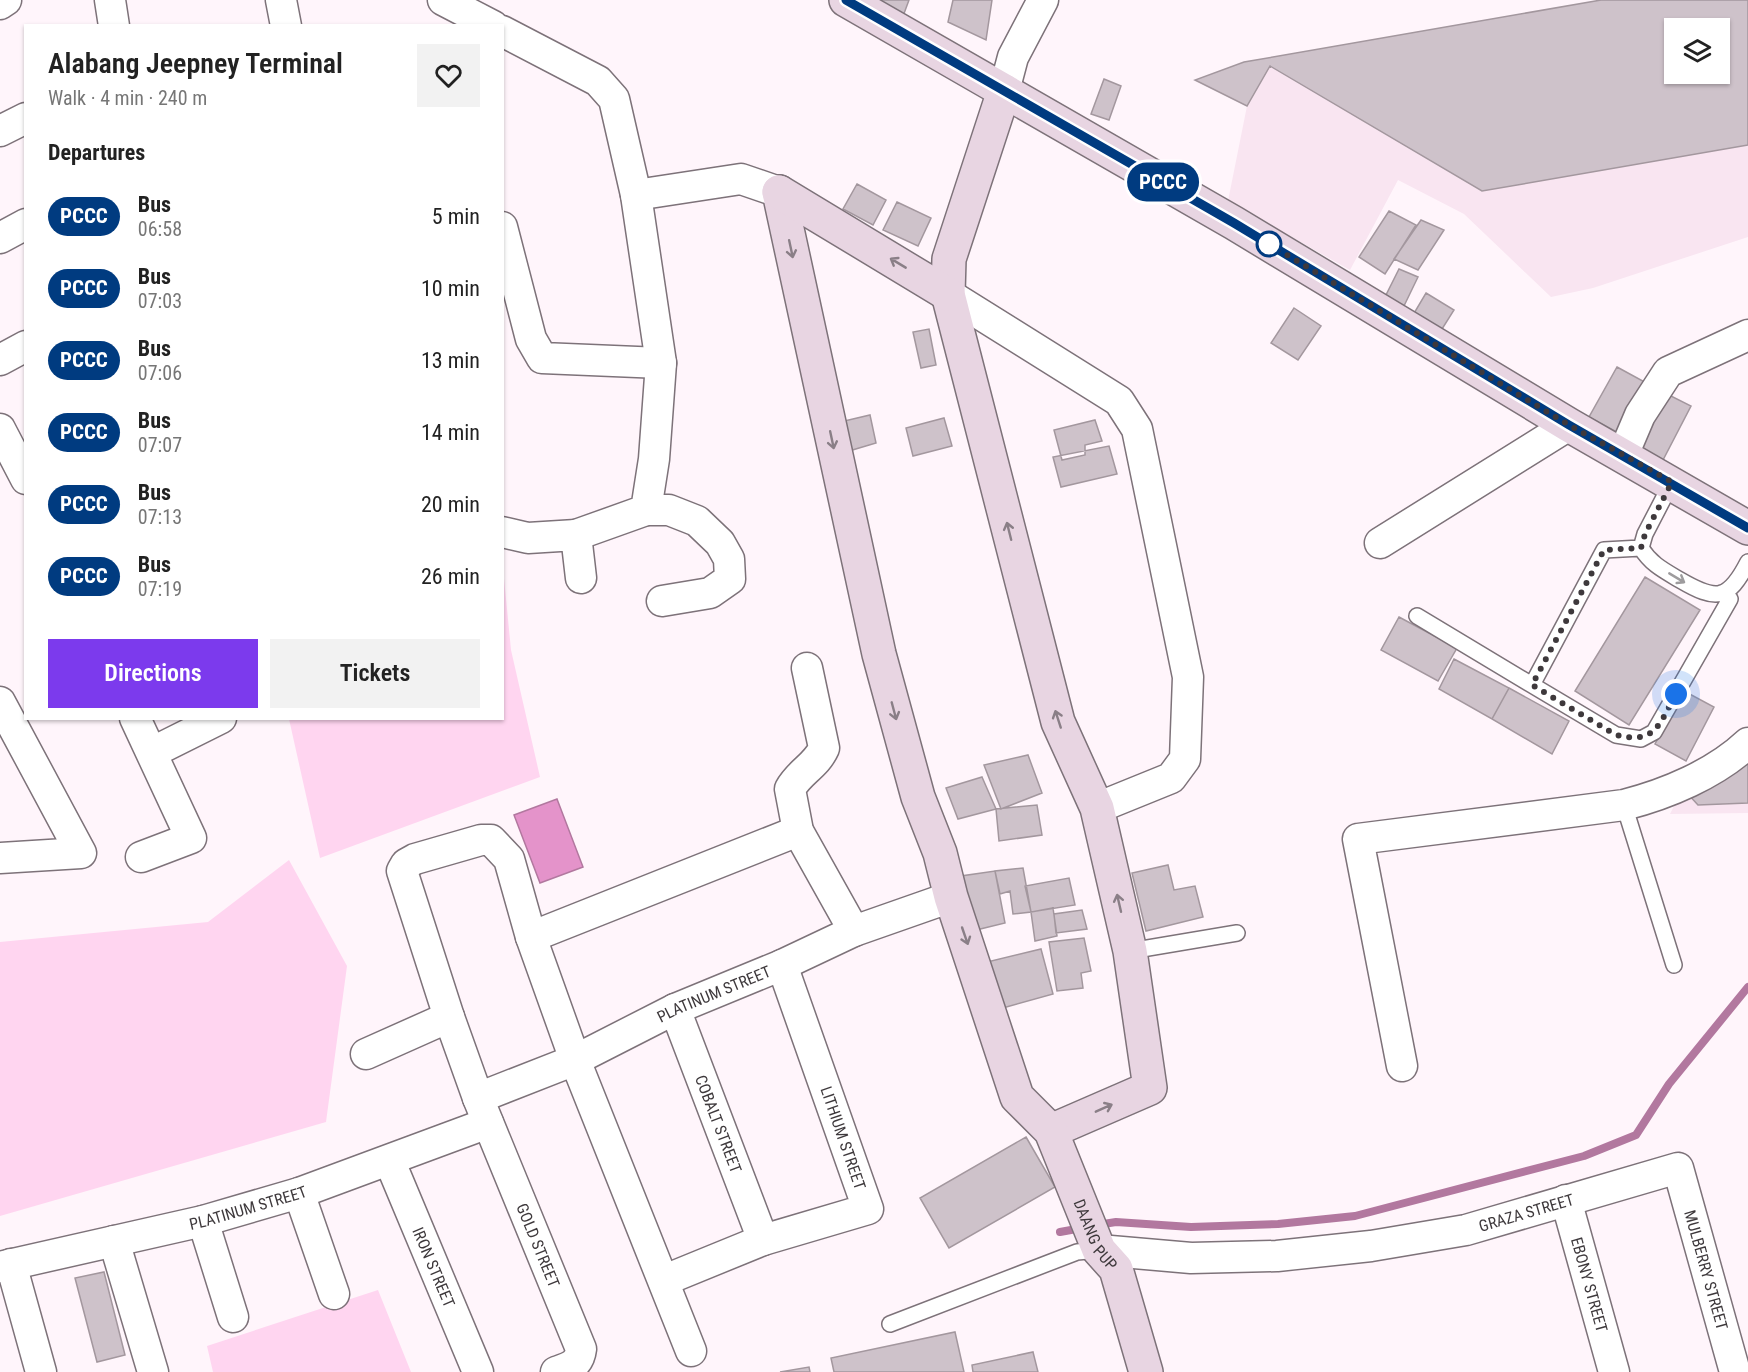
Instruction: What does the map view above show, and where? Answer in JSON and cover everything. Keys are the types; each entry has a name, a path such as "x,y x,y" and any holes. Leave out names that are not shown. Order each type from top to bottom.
{"street":[{"path":"0,4 6,0"},
{"path":"110,0 114,24"},
{"path":"281,0 286,24"},
{"path":"443,0 481,23"},
{"path":"846,0 1234,223 1569,425 1672,482 1748,528"},
{"path":"779,192 879,654 918,797 940,853 951,897 1017,1097 1051,1131 1150,1088 1130,951 1097,808 1058,722 948,294 949,259 1013,57 1043,0"},
{"path":"504,32 598,81 614,99 636,195 661,363 654,459 646,510"},
{"path":"0,131 24,118"},
{"path":"636,195 741,179 779,192 1119,401 1137,429 1188,677 1185,759 1171,778 1097,808"},
{"path":"0,238 24,225"},
{"path":"504,235 531,339 542,358 661,363"},
{"path":"1623,455 1640,415 1668,372 1748,335"},
{"path":"0,360 24,347"},
{"path":"1380,543 1569,425"},
{"path":"0,429 24,472"},
{"path":"504,532 528,538 576,535 646,510 669,510 697,521 720,543 729,559 730,579 710,593 662,601"},
{"path":"576,535 581,578"},
{"path":"807,668 824,748 818,761 796,778 790,789 798,831 854,931"},
{"path":"0,702 81,853 0,858"},
{"path":"136,720 153,752 191,838 141,857"},
{"path":"153,752 217,720"},
{"path":"1402,1066 1358,839 1624,805 1653,798 1730,760 1748,743"},
{"path":"691,1352 665,1280 575,1060 531,937 798,831"},
{"name":"GOLD STREET","path":"531,937 509,860 491,840 481,840 406,864 402,871 449,1017 483,1111 581,1349 580,1358 565,1369"},
{"name":"PLATINUM STREET","path":"5,1265 203,1221 299,1193 390,1161 575,1060 675,1009 782,965 854,931 951,897"},
{"name":"LITHIUM STREET","path":"665,1280 763,1240 868,1209 782,965"},
{"name":"COBALT STREET","path":"675,1009 763,1240"},
{"path":"366,1054 449,1017"},
{"name":"DAANG PUP","path":"1051,1131 1078,1193 1097,1245 1116,1269 1146,1372"},
{"name":"IRON STREET","path":"390,1161 478,1372"},
{"name":"GRAZA STREET","path":"1097,1245 1191,1258 1277,1256 1371,1246 1467,1230 1678,1168"},
{"name":"MULBERRY STREET","path":"1678,1168 1735,1372"},
{"path":"299,1193 334,1294"},
{"name":"EBONY STREET","path":"1566,1200 1614,1372"},
{"path":"203,1221 233,1317"},
{"path":"114,1242 153,1372"},
{"path":"5,1265 41,1372"}],"lane":[{"path":"1672,482 1645,534 1641,548 1650,562 1704,594 1721,593 1735,585 1748,562"},
{"path":"1532,685 1604,550 1641,548"},
{"path":"1417,616 1616,735 1641,739 1654,732 1730,599 1721,593"},
{"path":"1624,805 1674,965"},
{"path":"1130,951 1237,933"},
{"path":"890,1324 1097,1245"}],"shaded area":[{"path":"1601,0 1748,0 1748,237 1593,288 1551,297 1464,214 1398,180 1350,270 1228,201 1247,106 1195,80 1244,62"},
{"path":"504,578 511,650 540,777 320,858 289,720 504,720"},
{"path":"1748,754 1748,813 1670,814 1678,798"},
{"path":"557,799 583,867 540,883 514,815"},
{"path":"289,860 347,966 326,1122 0,1216 0,942 208,922"},
{"path":"378,1290 411,1372 213,1372 207,1346"}],"building":[{"path":"869,0 909,0 902,19"},
{"path":"953,0 992,0 986,40 948,22"},
{"path":"1601,0 1748,0 1748,145 1482,191 1270,66 1247,106 1195,80 1244,62"},
{"path":"1104,79 1121,86 1109,120 1091,114"},
{"path":"857,184 886,200 873,225 843,209"},
{"path":"897,202 931,218 918,246 883,230"},
{"path":"1389,211 1416,225 1385,274 1359,257"},
{"path":"1421,220 1444,230 1418,270 1394,259"},
{"path":"1399,269 1418,277 1402,310 1383,301"},
{"path":"1426,293 1454,310 1437,337 1410,320"},
{"path":"1294,308 1321,326 1298,360 1271,343"},
{"path":"929,329 936,365 921,368 913,332"},
{"path":"1617,367 1652,386 1624,436 1589,417"},
{"path":"1663,392 1691,406 1663,460 1635,446"},
{"path":"870,415 876,443 849,451 840,422"},
{"path":"944,418 952,446 913,456 906,428"},
{"path":"1095,420 1102,441 1085,445 1085,455 1062,460 1054,430"},
{"path":"1109,446 1117,474 1061,487 1053,457"},
{"path":"1645,577 1700,610 1629,725 1575,691"},
{"path":"1399,617 1457,648 1438,681 1381,650"},
{"path":"1454,659 1509,688 1492,719 1439,689"},
{"path":"1509,688 1569,721 1552,754 1492,719"},
{"path":"1684,691 1714,707 1686,761 1655,744"},
{"path":"1748,754 1748,803 1698,805 1686,792"},
{"path":"1028,755 1042,793 1001,809 984,765"},
{"path":"982,777 996,809 958,819 946,788"},
{"path":"1037,805 1042,835 999,841 996,809"},
{"path":"1168,865 1174,890 1195,886 1203,917 1146,931 1132,873"},
{"path":"1023,868 1031,912 1013,914 1010,891 1000,894 995,871"},
{"path":"995,871 1005,923 972,931 961,876"},
{"path":"1069,878 1075,905 1031,912 1025,886"},
{"path":"1053,908 1057,936 1035,941 1031,912"},
{"path":"1082,910 1087,929 1056,933 1054,914"},
{"path":"1084,938 1091,971 1081,973 1083,988 1057,991 1049,942"},
{"path":"1041,949 1053,994 999,1009 987,962"},
{"path":"1026,1137 1055,1187 949,1248 920,1198"},
{"path":"104,1272 125,1355 97,1362 75,1278"},
{"path":"955,1332 964,1372 834,1372 831,1358"},
{"path":"1033,1352 1038,1372 973,1372 972,1365"},
{"path":"809,1367 810,1372 780,1372"}],"waterway":[{"path":"1097,1225 1116,1222 1191,1227 1278,1224 1355,1216 1584,1156 1636,1135 1669,1084 1748,987"},
{"path":"1060,1232 1082,1228"}],"bus line":[{"name":"PCCC","path":"846,0 1234,223 1569,425 1672,482 1748,528"}],"route":[{"path":"1269,244 1569,425 1672,482 1645,534 1641,548 1604,550 1532,685 1616,735 1641,739 1654,732 1676,694"}]}
